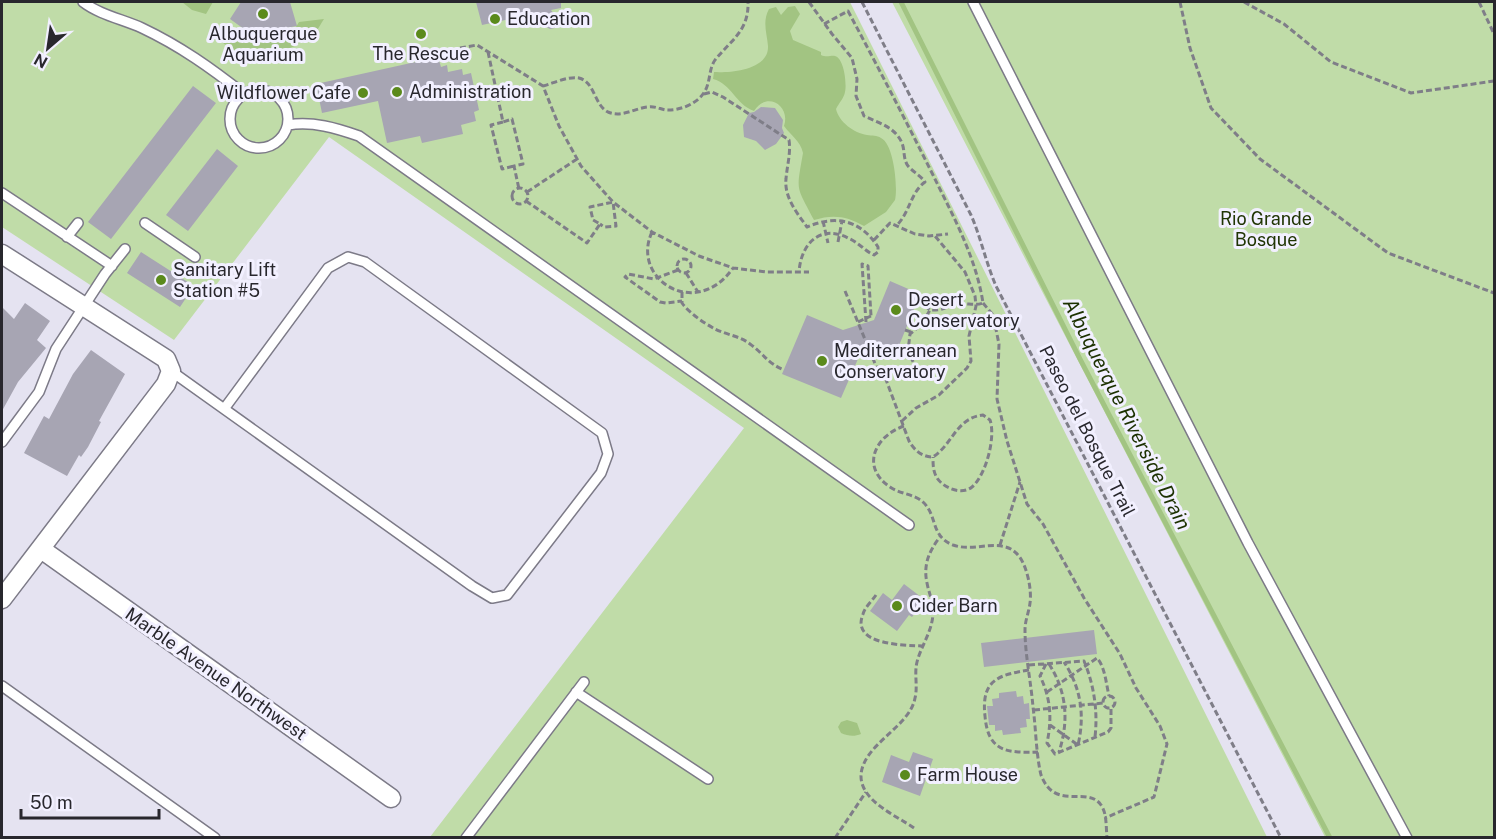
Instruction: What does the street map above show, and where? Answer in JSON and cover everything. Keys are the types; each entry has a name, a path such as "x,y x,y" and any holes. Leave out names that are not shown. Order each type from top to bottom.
{"street":[{"path":"2,254 166,359 171,371 166,384 2,599"},
{"name":"Marble Avenue Northwest","path":"41,549 391,798"}],"lane":[{"path":"82,2 94,5 142,28 203,62 243,94"},
{"path":"973,2 1248,543 1407,837"},
{"path":"266,91 276,95 286,108 288,124 281,139 273,146 263,149 243,144 235,138 229,119 232,106 243,94 266,91"},
{"path":"288,124 332,126 359,136 909,525"},
{"path":"2,194 112,266"},
{"path":"67,237 78,223"},
{"path":"145,223 195,257"},
{"path":"2,442 39,392 56,349 125,249"},
{"path":"171,371 224,409 472,586 492,598 507,595 601,473 608,454 602,433 365,262 348,257 328,268 224,409"},
{"path":"466,837 584,682"},
{"path":"2,686 215,837"},
{"path":"576,692 708,779"}],"path":[{"path":"704,94 711,67 740,32 746,18 748,2"},
{"path":"809,2 852,58 857,79 856,96 864,116 893,130 902,144 909,168 919,174 925,182 918,188 906,215 897,224"},
{"name":"Paseo del Bosque Trail","path":"862,2 971,215 986,264 996,286 1281,837"},
{"path":"1180,2 1190,48 1211,108 1260,159 1388,253 1494,293"},
{"path":"1244,2 1284,24 1331,62 1411,93 1494,81"},
{"path":"1479,2 1494,34"},
{"path":"824,24 848,11 890,88 965,240 980,282 983,303 993,315 999,344 997,399 1007,441 1027,504 1043,524 1084,597 1120,654 1136,688 1160,726 1167,744 1154,796 1105,818"},
{"path":"460,48 477,45 543,86 559,126 577,159 593,181 613,202 651,232 689,252 733,268 755,272 809,272"},
{"path":"488,51 503,122"},
{"path":"543,86 570,78 580,78 590,86 604,109 620,114 650,106 677,110 704,94 712,92 723,96 787,137 790,143 786,180 789,198 807,227 823,221 842,220 860,228 874,240 878,249 874,255 851,239 826,234 815,238 807,246 801,257 799,272"},
{"path":"512,120 523,164 502,169 491,124 503,122 512,120"},
{"path":"527,192 577,159"},
{"path":"514,166 519,189"},
{"path":"519,189 527,192"},
{"path":"519,189 513,193 513,200 519,204 526,201"},
{"path":"526,201 527,192"},
{"path":"526,201 587,243 600,224"},
{"path":"613,202 616,226 604,227 593,220 590,207 613,202"},
{"path":"838,242 842,220"},
{"path":"823,221 828,243"},
{"path":"874,240 890,223 915,234 935,236 948,234"},
{"path":"651,232 648,239 651,266 658,278 669,287 682,292 698,293 710,290 722,282 733,268"},
{"path":"902,420 916,408 939,395 971,361 969,336 976,306 975,296 965,272 935,236"},
{"path":"686,260 689,252"},
{"path":"686,260 678,261 676,266 681,273 686,273"},
{"path":"686,260 691,266 686,273"},
{"path":"858,322 871,316 868,266 862,264 866,322"},
{"path":"678,270 658,278 648,279 628,274 625,277 660,302 682,301"},
{"path":"686,273 698,293"},
{"path":"845,291 881,378 915,366 908,351 911,332 922,324 930,310"},
{"path":"682,292 682,301 687,309 708,324 743,339 770,363 784,369"},
{"path":"918,300 930,310 945,310 956,304 976,306 983,303"},
{"path":"905,330 911,332"},
{"path":"885,377 909,441 915,450 925,456 933,457 944,449 957,429 969,419 983,415 990,420 992,430 990,448 981,474 972,487 957,490 941,484 935,476 933,457"},
{"path":"904,426 889,433 878,445 874,462 876,471 882,480 890,488 918,498 925,504 940,537 945,542 965,548 1000,545 1011,548 1021,558 1028,580 1030,600 1025,630 1041,775 1051,789 1062,796 1084,796 1102,806 1107,837"},
{"path":"1000,545 1020,481"},
{"path":"914,828 880,805 866,792 861,775 864,765 877,746 902,721 913,706 915,670 933,614 927,582 927,561 930,551 940,537"},
{"path":"876,595 861,618 863,630 868,636 884,643 923,646"},
{"path":"1047,664 1040,676 1051,708 1047,743 1055,754 1110,730 1111,708 1116,702 1109,696 1099,658 1047,692"},
{"path":"1038,752 1018,753 1003,750 991,741 986,726 984,697 990,684 1002,676 1047,664 1083,661 1086,665 1095,704 1095,737"},
{"path":"1064,662 1081,705 1082,719 1078,745"},
{"path":"1047,664 1059,683 1065,707 1064,735 1059,753"},
{"path":"1103,703 1104,699 1109,696"},
{"path":"1034,710 1103,703"},
{"path":"1103,703 1105,707 1111,708"},
{"path":"1050,725 1078,745"},
{"path":"835,837 866,792"}],"green space":[{"path":"2,2 850,2 1267,837 430,837 744,428 329,137 174,340 2,227"},
{"name":"Rio Grande Bosque","path":"892,2 1494,2 1494,837 1325,837"}],"shaded area":[{"path":"182,2 213,2 206,14 192,10"},
{"path":"795,6 800,14 790,31 793,40 821,52 823,56 835,56 841,61 846,83 843,98 836,109 840,118 857,132 881,138 892,157 896,186 895,200 886,212 864,226 840,217 814,220 799,188 802,149 784,126 784,112 781,107 771,101 759,105 754,111 742,104 725,85 713,79 714,72 738,71 756,65 762,60 767,54 765,23 769,9 776,7 781,15 788,7"},
{"path":"324,19 316,31 302,42 284,51 264,56 242,55 218,39 232,28 253,39 286,36 293,32 299,22"},
{"path":"847,720 857,723 861,734 851,736 841,733 838,727 841,722"}],"building":[{"name":"Albuquerque Aquarium","path":"241,2 290,2 297,26 251,34 230,19"},
{"name":"Education","path":"476,2 561,2 561,8 551,10 557,18 558,23 555,28 550,29 544,26 538,13 482,25"},
{"name":"Administration","path":"438,57 441,67 447,65 448,72 462,69 463,75 471,73 479,110 474,112 476,121 461,125 463,134 422,143 420,136 387,143 378,101 322,113 316,84"},
{"path":"193,86 216,103 111,239 88,222"},
{"path":"761,107 775,108 783,120 784,133 776,144 765,150 756,141 744,137 743,125 749,113"},
{"path":"217,149 238,166 188,231 166,215"},
{"name":"Sanitary Lift Station #5","path":"141,252 194,286 180,307 127,273"},
{"name":"Mediterranean Conservatory","path":"890,281 920,294 896,353 877,345 861,352 841,398 782,374 807,315 843,330 874,320"},
{"path":"25,303 50,321 37,340 46,348 18,382 2,411 2,307 14,319"},
{"path":"91,350 125,374 99,421 101,422 88,447 81,457 79,455 67,476 24,453 44,416 49,419 73,374"},
{"name":"Cider Barn","path":"904,584 925,600 912,617 909,615 897,631 870,611 883,593 892,600"},
{"path":"1094,630 1097,654 984,667 981,643"},
{"path":"1016,691 1017,697 1023,696 1024,704 1029,703 1030,719 1026,719 1027,727 1020,728 1021,733 1003,735 1002,730 995,731 995,725 989,725 987,706 993,706 992,699 999,698 999,693"},
{"name":"Farm House","path":"913,752 933,759 920,796 882,782 891,755 909,762"}],"waterway":[{"name":"Albuquerque Riverside Drain","path":"901,2 1080,359 1330,838"}],"place":[{"name":"Albuquerque Aquarium","path":"263,14"},
{"name":"Education","path":"495,19"},
{"name":"The Rescue","path":"421,34"},
{"name":"Administration","path":"397,92"},
{"name":"Wildflower Cafe","path":"363,93"},
{"name":"Sanitary Lift Station #5","path":"161,280"},
{"name":"Desert Conservatory","path":"896,310"},
{"name":"Mediterranean Conservatory","path":"822,361"},
{"name":"Cider Barn","path":"897,606"},
{"name":"Farm House","path":"905,775"}]}
